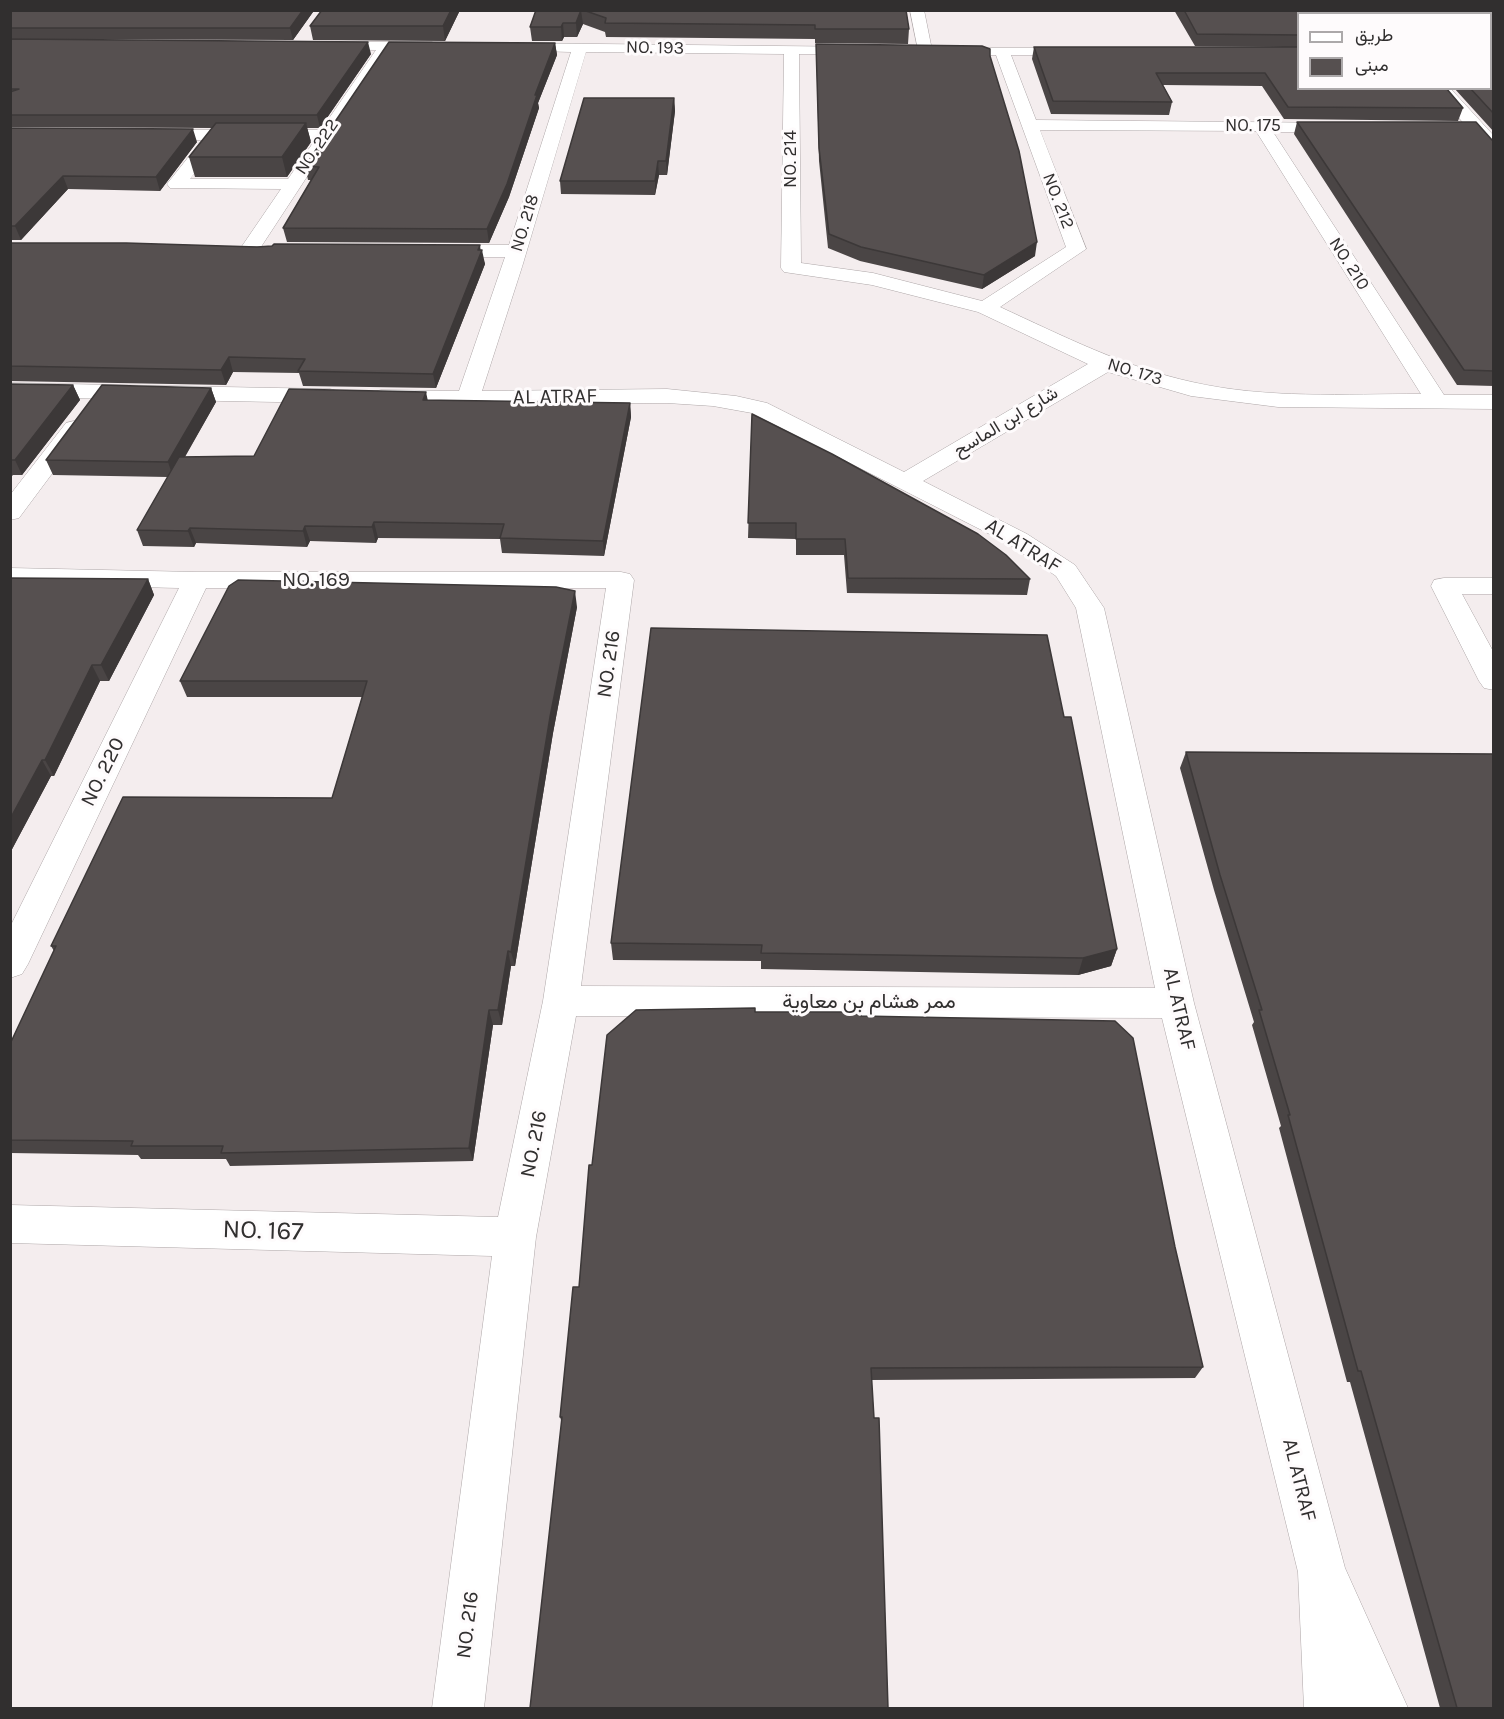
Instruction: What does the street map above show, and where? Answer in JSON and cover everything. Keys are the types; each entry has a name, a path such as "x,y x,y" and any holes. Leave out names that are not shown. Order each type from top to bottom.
{"street":[{"path":"917,10 919,50 1097,52"},
{"path":"310,46 443,46"},
{"name":"NO. 222","path":"250,249 291,184 386,46"},
{"name":"NO. 193","path":"500,47 880,50"},
{"name":"NO. 218","path":"468,398 580,47"},
{"name":"NO. 214","path":"790,268 792,50"},
{"name":"NO. 212","path":"984,309 1076,249 1002,51"},
{"path":"1444,90 1494,147"},
{"name":"NO. 175","path":"1029,125 1356,127"},
{"name":"NO. 210","path":"1261,126 1437,402"},
{"path":"1452,128 1476,128"},
{"path":"136,135 325,135"},
{"path":"215,135 176,184 291,184"},
{"path":"226,249 273,249"},
{"path":"423,250 515,251"},
{"name":"NO. 173","path":"790,268 873,279 984,309 1105,364 1191,389 1278,400 1494,402"},
{"name":"شارع ابن الماسح","path":"907,480 1105,364"},
{"name":"AL ATRAF","path":"10,390 468,398 649,396 728,400 759,408 907,480 1018,538 1066,572 1090,608 1176,1003 1322,1572 1382,1708"},
{"path":"10,513 101,391"},
{"name":"NO. 169","path":"10,576 196,580 621,580"},
{"name":"NO. 220","path":"10,964 196,580"},
{"name":"NO. 216","path":"458,1708 515,1237 561,1001 621,580"},
{"path":"1494,586 1444,586 1494,681"},
{"name":"ممر هشام بن معاوية","path":"561,1001 1176,1003"},
{"name":"NO. 167","path":"10,1224 515,1237"},
{"name":"AL ATRAF","path":"1322,1572 1330,1708"}],"building":[{"path":"10,10 303,10 290,28 10,28"},
{"path":"322,10 451,10 443,26 310,26"},
{"path":"536,10 581,10 576,23 563,23 561,27 530,27"},
{"path":"583,10 906,10 909,29 815,29 815,25 605,23 606,18"},
{"path":"1184,10 1494,10 1494,114 1472,90 1492,90 1492,12 1297,12 1297,35 1197,34"},
{"path":"10,39 368,42 317,115 10,115 10,92 19,89 10,89"},
{"path":"389,42 555,43 535,95 537,95 507,184 487,229 283,228 319,167 305,166"},
{"path":"816,44 982,46 990,49 990,56 1019,151 1037,242 984,275 861,247 829,234 819,148"},
{"path":"1034,47 1297,47 1297,90 1448,90 1463,108 1288,107 1265,73 1156,73 1172,102 1053,101"},
{"path":"584,98 674,98 666,161 658,161 655,181 560,181"},
{"path":"1297,122 1476,122 1494,140 1494,371 1464,370"},
{"path":"216,123 306,123 282,157 189,157"},
{"path":"10,128 193,129 156,177 63,176 15,226 10,226"},
{"path":"10,243 126,243 257,247 274,244 480,245 478,250 482,250 433,374 298,371 305,359 229,357 221,370 10,366"},
{"path":"10,384 73,385 15,460 10,460"},
{"path":"102,385 211,388 168,462 46,460"},
{"path":"289,389 426,392 423,400 630,403 603,541 500,538 504,524 374,522 372,527 305,526 303,531 190,528 188,531 137,530 179,457 254,456"},
{"path":"752,414 832,454 978,534 1006,555 1030,579 848,578 845,539 796,539 796,523 748,523"},
{"path":"10,578 148,579 101,665 92,665 45,760 42,760 10,819"},
{"path":"238,580 556,587 575,591 550,717 511,952 508,951 498,1010 489,1010 469,1148 221,1153 223,1146 131,1146 133,1141 10,1140 10,1044 56,946 51,946 123,797 332,798 367,681 180,681 229,586"},
{"path":"651,628 1047,635 1064,717 1071,717 1117,949 1083,958 761,953 762,945 611,943"},
{"path":"1186,752 1494,754 1494,1708 1457,1708 1361,1371 1358,1371 1288,1115 1290,1115 1259,1010 1262,1010 1220,875"},
{"path":"755,1008 755,1012 861,1012 861,1016 1115,1021 1133,1038 1175,1247 1203,1367 871,1368 874,1418 879,1418 888,1708 530,1708 562,1417 560,1417 573,1287 579,1287 589,1165 592,1165 607,1035 636,1010"}]}
